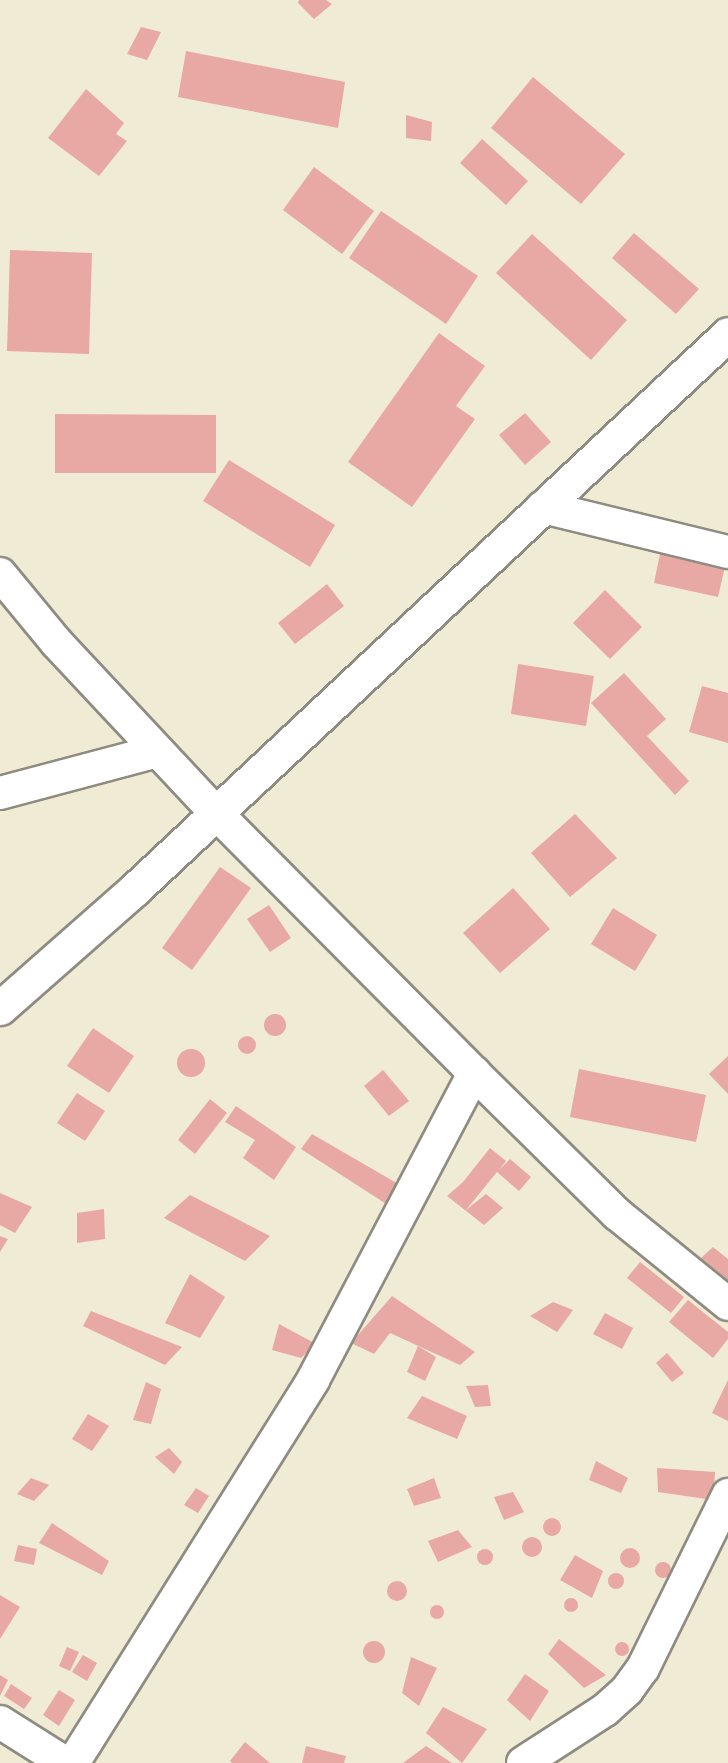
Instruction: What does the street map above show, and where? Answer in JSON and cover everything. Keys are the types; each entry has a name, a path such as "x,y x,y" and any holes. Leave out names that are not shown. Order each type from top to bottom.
{"highway":[{"path":"0,1008 216,813 728,334"}],"street":[{"path":"543,507 728,552"},
{"path":"0,574 56,642 216,813 474,1073 617,1214 728,1305"},
{"path":"0,793 158,751"},
{"path":"73,1763 313,1380 474,1073"},
{"path":"524,1763 605,1710 627,1690 643,1668 728,1495"},
{"path":"0,1722 65,1763"}],"building":[{"path":"299,0 326,0 332,4 314,19 298,3"},
{"path":"141,27 161,32 147,60 127,54"},
{"path":"186,51 345,82 338,128 178,97"},
{"path":"533,77 625,154 581,204 491,128"},
{"path":"86,89 124,123 116,134 127,141 99,176 48,138"},
{"path":"406,115 432,122 431,141 406,138"},
{"path":"482,139 528,181 506,205 460,163"},
{"path":"314,167 374,211 342,254 283,210"},
{"path":"381,211 478,276 446,324 349,258"},
{"path":"634,233 699,289 676,314 612,258"},
{"path":"532,234 627,320 591,360 496,273"},
{"path":"10,250 92,253 89,354 7,351"},
{"path":"439,333 485,366 456,406 475,419 412,507 348,462"},
{"path":"525,413 551,442 525,465 499,435"},
{"path":"55,414 216,415 216,473 55,473"},
{"path":"229,460 335,525 310,567 203,501"},
{"path":"661,549 726,562 718,597 654,583"},
{"path":"327,584 344,606 295,644 278,623"},
{"path":"605,590 642,627 610,659 573,623"},
{"path":"518,664 594,676 586,726 511,714"},
{"path":"624,673 666,719 647,736 689,781 675,795 591,703"},
{"path":"702,686 728,693 728,743 689,732"},
{"path":"575,814 617,858 570,897 531,853"},
{"path":"220,867 251,888 192,970 162,948"},
{"path":"513,888 550,929 500,973 463,933"},
{"path":"269,905 291,938 270,952 247,919"},
{"path":"613,908 657,935 635,971 591,944"},
{"path":"275,1014 285,1021 286,1025 279,1035 275,1036 265,1029 264,1025 271,1015"},
{"path":"93,1028 134,1056 109,1093 67,1066"},
{"path":"247,1036 253,1039 256,1045 253,1051 247,1054 241,1051 238,1045 241,1039"},
{"path":"191,1049 201,1053 205,1063 201,1073 191,1077 181,1073 177,1063 181,1053"},
{"path":"728,1056 728,1094 709,1074"},
{"path":"579,1069 706,1095 696,1142 570,1117"},
{"path":"383,1070 409,1101 389,1116 364,1086"},
{"path":"77,1093 105,1111 85,1141 57,1123"},
{"path":"210,1099 227,1113 195,1154 178,1140"},
{"path":"236,1106 296,1147 274,1180 243,1158 255,1140 225,1122"},
{"path":"312,1134 400,1185 391,1207 301,1149"},
{"path":"490,1148 506,1161 499,1170 510,1159 531,1177 519,1191 497,1172 466,1210 486,1194 503,1208 484,1225 447,1196 463,1182"},
{"path":"0,1193 32,1207 15,1233 0,1225"},
{"path":"190,1195 270,1236 245,1261 164,1218"},
{"path":"104,1209 105,1239 77,1243 77,1213"},
{"path":"0,1236 8,1239 0,1252"},
{"path":"713,1247 728,1259 728,1280 701,1258"},
{"path":"640,1262 684,1297 671,1313 627,1278"},
{"path":"190,1274 225,1297 200,1338 165,1323"},
{"path":"392,1296 475,1352 460,1365 390,1333 374,1354 351,1343"},
{"path":"688,1300 728,1332 728,1339 713,1358 669,1322"},
{"path":"553,1302 573,1310 557,1332 530,1316"},
{"path":"91,1311 182,1347 165,1365 83,1326"},
{"path":"605,1313 633,1328 622,1349 593,1334"},
{"path":"279,1324 316,1344 301,1358 272,1350"},
{"path":"418,1346 436,1357 425,1381 407,1372"},
{"path":"667,1353 684,1373 672,1382 656,1363"},
{"path":"728,1380 728,1421 712,1413"},
{"path":"146,1382 161,1389 151,1424 133,1420"},
{"path":"488,1385 491,1406 475,1407 466,1386"},
{"path":"422,1396 467,1416 457,1439 407,1418"},
{"path":"88,1414 109,1426 92,1451 72,1439"},
{"path":"169,1448 182,1462 174,1474 155,1457"},
{"path":"596,1461 628,1478 621,1493 589,1480"},
{"path":"657,1468 715,1472 713,1500 658,1492"},
{"path":"31,1478 49,1485 34,1501 17,1494"},
{"path":"434,1478 441,1498 414,1506 407,1489"},
{"path":"196,1488 209,1496 198,1513 184,1505"},
{"path":"513,1492 524,1512 504,1520 494,1497"},
{"path":"548,1518 556,1518 561,1523 559,1534 548,1536 543,1531 543,1523"},
{"path":"52,1523 109,1561 102,1575 39,1543"},
{"path":"458,1530 472,1547 438,1562 428,1541"},
{"path":"532,1537 539,1540 542,1547 539,1554 532,1557 525,1554 522,1547 525,1540"},
{"path":"18,1545 37,1549 34,1565 14,1561"},
{"path":"630,1548 637,1551 640,1558 637,1565 630,1568 623,1565 620,1558 623,1551"},
{"path":"482,1549 488,1549 493,1557 491,1563 482,1565 477,1560 477,1554"},
{"path":"575,1555 603,1571 592,1598 560,1580"},
{"path":"660,1562 666,1562 671,1570 669,1576 660,1578 655,1573 655,1567"},
{"path":"616,1573 622,1575 624,1581 622,1587 616,1589 610,1587 608,1581 610,1575"},
{"path":"397,1581 404,1584 407,1591 404,1598 397,1601 390,1598 387,1591 390,1584"},
{"path":"0,1595 20,1607 0,1639"},
{"path":"568,1598 574,1598 578,1605 574,1612 568,1612 564,1608 564,1602"},
{"path":"434,1605 440,1605 444,1612 440,1619 434,1619 430,1615 430,1609"},
{"path":"559,1639 606,1675 584,1688 548,1654"},
{"path":"374,1641 382,1644 385,1652 382,1660 374,1663 366,1660 363,1652 366,1644"},
{"path":"622,1642 627,1644 629,1649 627,1654 622,1656 617,1654 615,1649 617,1644"},
{"path":"67,1647 79,1652 70,1671 59,1666"},
{"path":"83,1655 97,1663 87,1681 72,1672"},
{"path":"411,1657 437,1668 419,1706 402,1693"},
{"path":"525,1674 549,1691 530,1721 507,1700"},
{"path":"0,1675 8,1680 0,1696"},
{"path":"11,1684 32,1698 24,1709 4,1696"},
{"path":"59,1690 75,1700 59,1726 43,1715"},
{"path":"443,1707 487,1729 462,1763 426,1733"},
{"path":"245,1742 270,1763 232,1763 230,1761"},
{"path":"306,1746 346,1756 344,1763 302,1763"},
{"path":"426,1746 452,1763 403,1763"}]}
